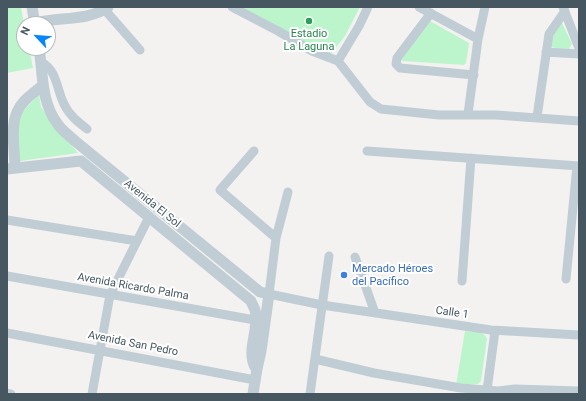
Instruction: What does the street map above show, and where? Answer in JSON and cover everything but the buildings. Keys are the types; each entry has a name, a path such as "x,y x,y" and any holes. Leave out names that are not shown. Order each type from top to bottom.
{"street":[{"path":"232,7 312,50 338,61 370,102 381,109 439,115 468,114 536,117 579,121"},
{"path":"338,61 359,26 368,7"},
{"path":"419,7 478,39"},
{"path":"468,114 478,39 485,7"},
{"path":"56,19 93,15 107,8 140,50"},
{"path":"564,9 579,48"},
{"path":"536,117 549,34 564,9"},
{"path":"431,13 397,58 396,64 400,68 474,75"},
{"path":"546,52 579,54"},
{"name":"Avenida El Sol","path":"40,56 43,85 48,108 57,124 75,141 260,292 322,305"},
{"path":"41,62 49,67 56,82 63,104 70,114 87,130"},
{"path":"43,85 24,102 17,112 13,126 11,169 81,161 251,302 255,310 252,354 256,374"},
{"path":"254,150 220,190 276,238"},
{"path":"367,151 578,166 566,279"},
{"path":"462,281 471,158"},
{"path":"253,394 261,351 276,238 288,192"},
{"path":"92,394 110,295 149,217"},
{"path":"7,220 136,242"},
{"path":"310,394 329,256"},
{"path":"355,257 376,313"},
{"name":"Avenida Ricardo Palma","path":"7,276 255,320"},
{"name":"Calle 1","path":"322,305 495,331 579,335"},
{"path":"494,392 495,331"},
{"name":"Avenida San Pedro","path":"7,333 100,350 256,374"},
{"path":"315,359 460,391 494,392 515,389 579,391"},
{"path":"7,393 11,394"}],"green space":[{"path":"7,7 21,7 23,16 16,16 16,56 31,56 33,68 7,73"},
{"name":"Estadio La Laguna","path":"238,7 360,7 345,36 330,55"},
{"path":"430,21 469,43 466,63 464,65 403,61 400,59"},
{"path":"561,21 572,44 569,49 554,48 552,47 550,40"},
{"path":"39,95 41,107 53,124 78,153 20,161 17,138 18,121 24,110"},
{"path":"465,331 481,333 487,339 481,381 478,384 456,385"}],"place":[{"name":"Estadio La Laguna","path":"309,21"},
{"name":"Mercado Héroes del Pacífico","path":"344,275"}]}
